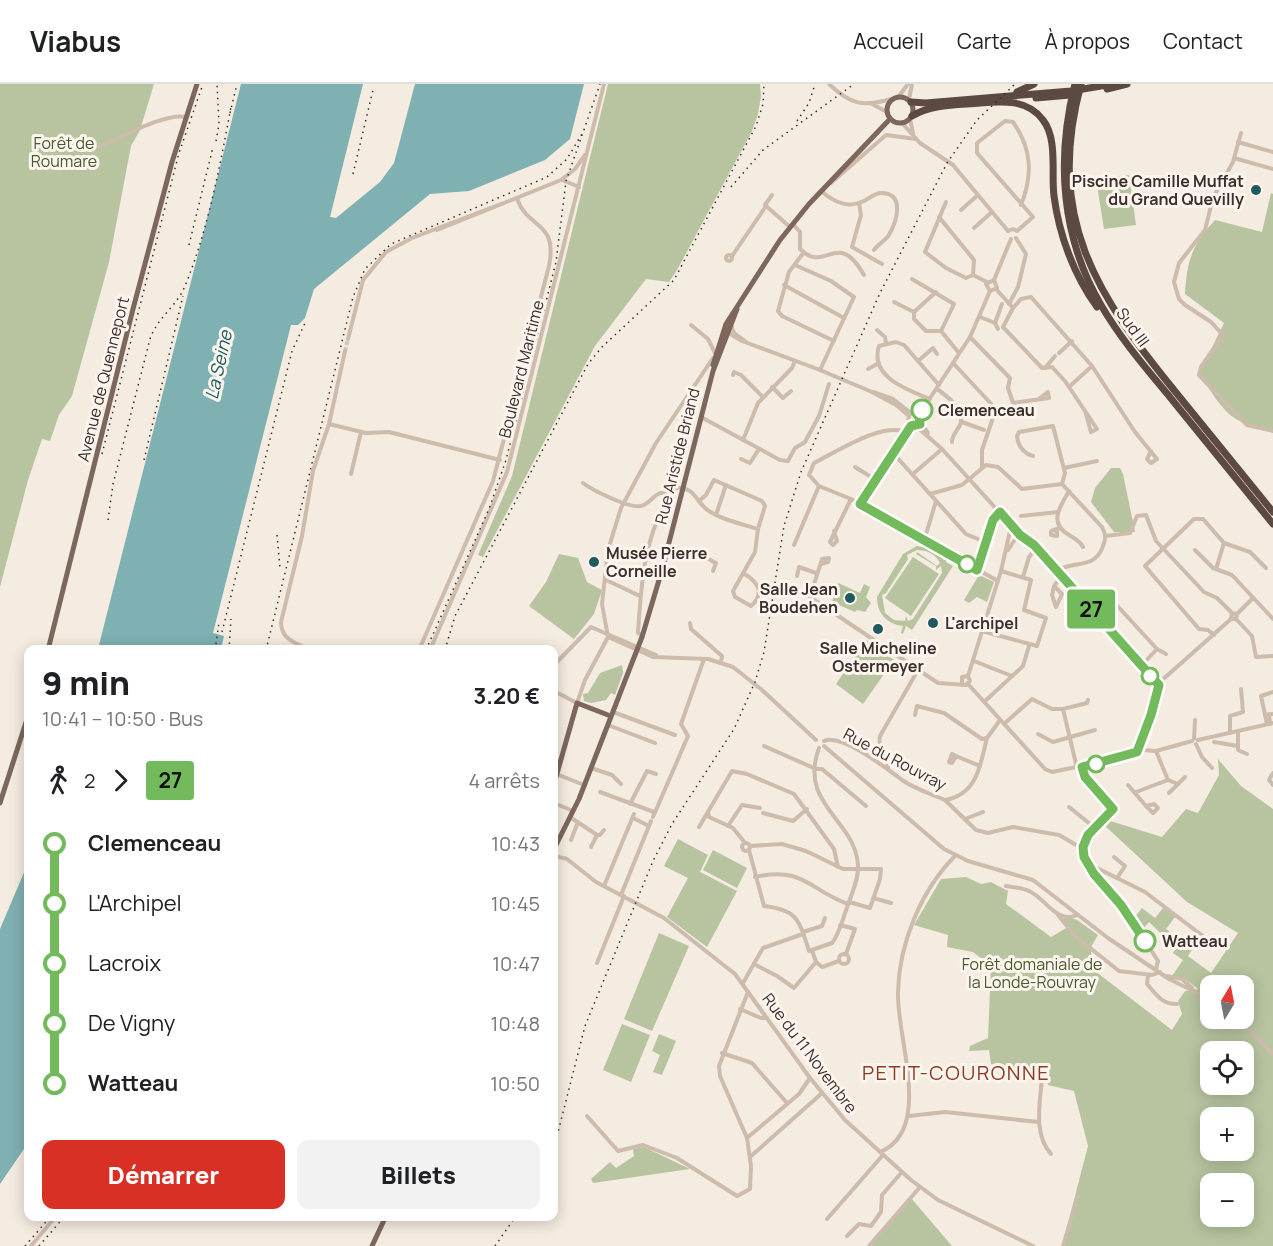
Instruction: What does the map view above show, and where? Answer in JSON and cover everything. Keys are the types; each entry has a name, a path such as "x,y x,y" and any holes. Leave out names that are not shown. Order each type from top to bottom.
{"highway":[{"path":"994,99 1020,92 1034,84"},
{"path":"1072,107 1075,84"},
{"path":"1072,107 1081,84"},
{"path":"911,117 945,106 1113,84"},
{"path":"910,101 1081,94 1127,84"},
{"path":"994,99 1025,106 1043,120 1050,144 1058,219 1065,244 1093,300 1129,346"},
{"name":"Sud III","path":"1072,107 1064,139 1063,171 1070,228 1090,285 1129,346 1273,524"},
{"name":"Sud III","path":"1072,107 1068,155 1071,196 1083,250 1096,280 1114,312 1144,354 1273,512"}],"main road":[{"name":"Avenue de Quenneport","path":"49,645 133,309 197,84"},
{"path":"899,96 910,101 911,117 902,123 890,119 887,112 892,99 899,96"},
{"name":"Rue Aristide Briand","path":"558,845 585,785 638,649 668,548 712,373 728,325 758,271 791,225 890,119"},
{"name":"Rue Aristide Briand","path":"712,373 714,355 725,339"},
{"path":"558,763 577,703 612,712"},
{"path":"0,803 24,728"},
{"path":"372,1246 384,1221"}],"street":[{"name":"Boulevard Maritime","path":"432,645 507,472 604,84"},
{"path":"829,84 849,101 868,103 892,99"},
{"path":"899,96 910,84"},
{"path":"910,84 910,101"},
{"path":"868,103 887,112"},
{"path":"91,150 161,121 176,116 186,117"},
{"path":"911,117 914,136"},
{"path":"946,202 924,252 946,268 966,278 973,275 987,282 994,280 1017,231 1033,217 1021,205 977,153 975,148 976,143 1005,121 1013,122 1024,138 1030,158 1021,205"},
{"path":"902,123 914,136 953,165 1026,254 1018,287 1003,327 1042,368 1052,367 1069,387 1086,414"},
{"path":"1241,133 1234,158 1215,194 1205,230 1179,263 1175,288 1185,305 1211,322 1223,335 1201,367 1199,375 1246,425 1273,431"},
{"name":"Rue Aristide Briand","path":"829,183 836,180 885,135 914,136"},
{"path":"1238,142 1273,152"},
{"path":"348,339 363,280 377,260 393,248 455,220 561,180 570,174 587,152"},
{"path":"1234,158 1273,169"},
{"path":"570,174 581,179"},
{"path":"561,180 579,187"},
{"path":"821,191 837,202 859,203 883,193 890,195 897,203 896,217 890,234 874,250"},
{"path":"732,256 772,195"},
{"path":"961,210 978,195"},
{"path":"421,645 478,519 500,460 551,256 547,233 540,224 521,211 517,198"},
{"path":"859,203 861,215 852,247 882,264"},
{"path":"765,206 800,232 801,249 804,252 814,258 845,253 854,258 864,275"},
{"path":"974,228 992,212"},
{"path":"939,217 974,260 973,275"},
{"path":"1008,231 1017,231"},
{"path":"804,252 784,285 779,313 834,341"},
{"path":"795,265 852,294 852,304 820,370"},
{"path":"912,279 954,304 941,331"},
{"path":"934,441 921,423 919,415 970,337 998,284 994,280"},
{"path":"987,282 987,288 993,290 1011,306"},
{"path":"784,285 844,318"},
{"path":"936,292 914,312 914,319 926,330 941,331 959,353"},
{"path":"1011,306 1021,299 1031,297 1092,366 1118,408 1151,451"},
{"path":"894,302 914,312"},
{"path":"994,324 1002,304"},
{"path":"980,317 994,324 998,329"},
{"path":"558,693 577,703 585,680 607,635 602,604 608,550 624,502 656,443 714,355 710,343 691,325"},
{"path":"725,339 728,325"},
{"path":"877,330 882,333 886,343"},
{"path":"970,337 1010,378 1008,388 1013,403 1040,398"},
{"path":"710,343 725,339 745,341 872,392 910,415 919,415"},
{"path":"1045,368 1072,341"},
{"path":"930,399 892,382 879,363 878,349 886,343 897,342 904,345 938,388 955,405 962,422 984,430"},
{"path":"918,361 933,348 937,354"},
{"path":"299,645 288,640 281,631 281,622 302,536 313,471 329,424 345,351"},
{"path":"743,440 758,403 792,368 795,361"},
{"path":"868,369 879,363"},
{"path":"930,494 962,485 982,466 982,450 996,409 953,363"},
{"path":"1069,387 1092,366"},
{"path":"733,375 734,372 741,375 763,397"},
{"path":"703,373 712,373"},
{"path":"701,417 780,460 788,461 795,448 805,442 819,416 829,384"},
{"path":"772,387 783,398 791,391"},
{"path":"910,415 908,422 911,426"},
{"path":"952,442 962,422"},
{"path":"917,427 921,423"},
{"path":"329,424 362,432 389,432 500,460"},
{"path":"911,426 917,427 942,449 1000,512 1017,539 1034,551 1056,572"},
{"path":"860,504 911,426"},
{"path":"1033,456 1027,454 1019,446 1017,436 1019,432 1053,426 1064,468 1062,484"},
{"path":"907,433 897,428 879,432 814,463 809,475 819,486 851,499 998,581"},
{"path":"351,474 362,432"},
{"path":"741,459 750,463 759,449"},
{"path":"913,474 942,449"},
{"path":"893,453 969,536 986,542"},
{"path":"1064,468 1097,461"},
{"path":"982,466 998,467 1022,489 1062,484"},
{"path":"855,468 876,480"},
{"path":"699,501 706,495 712,480 764,502 755,552 743,573 733,595 751,606 760,593 759,588 754,580 743,573"},
{"path":"583,483 592,489 639,507 658,494 672,494"},
{"path":"1056,572 1063,566 1083,565 1094,559 1101,551 1106,536 1102,527 1062,484"},
{"path":"716,515 726,485"},
{"path":"794,545 819,486"},
{"path":"657,655 645,648 642,636 638,633 640,596 648,550 676,488 683,488 694,493 705,508 716,515 758,529"},
{"path":"1069,491 1058,512 1058,530 1081,543 1083,548"},
{"path":"830,542 851,499"},
{"path":"924,541 936,501"},
{"path":"977,570 993,520 1000,512"},
{"path":"1021,516 1058,512"},
{"path":"1106,536 1130,533 1135,518 1143,514 1149,519 1154,538 1162,547 1204,592 1217,598 1234,616 1253,641 1256,657 1273,656"},
{"path":"1214,635 1208,630 1199,629 1145,570 1146,562 1194,519 1203,519 1224,543 1250,552 1266,568"},
{"path":"1013,530 968,676 968,684 1045,769 1059,772 1133,755 1141,748 1158,682 1177,669 1253,598"},
{"path":"1009,537 1034,545 1060,577 1158,682"},
{"path":"1008,550 1017,539"},
{"path":"1216,568 1224,543"},
{"name":"Rue Aristide Briand","path":"668,548 707,558 716,563 713,571"},
{"path":"1196,550 1216,568 1232,575 1273,620"},
{"path":"1023,577 1029,556 1034,551"},
{"path":"821,564 816,573 810,597 848,620 918,670 943,684 968,684"},
{"path":"796,576 800,567 816,573"},
{"path":"982,632 1029,646 1037,646 1046,618 1024,610 1032,583 1023,577 1001,571"},
{"path":"1054,586 1060,577"},
{"path":"606,580 640,596"},
{"path":"1111,599 1157,649 1166,654"},
{"path":"690,623 691,629 722,656 721,662"},
{"path":"558,661 592,627 638,649 657,655 704,659 732,667 762,690 816,740 816,746 822,745 955,856 1033,880 1078,915 1160,972 1182,979 1200,993"},
{"path":"984,702 1023,666 1029,646"},
{"path":"1142,665 1157,649"},
{"path":"597,963 652,819 688,736 681,724 704,659"},
{"path":"974,662 1012,676"},
{"path":"888,768 888,761 880,746 880,736 918,670"},
{"path":"962,684 962,677 968,676"},
{"path":"1230,733 1230,716 1243,712 1241,689"},
{"path":"1270,724 1262,696 1273,692"},
{"path":"1004,724 1032,699 1052,710 1087,703 1088,700"},
{"path":"915,716 917,706 937,711 982,739 987,738 1000,720"},
{"path":"1063,709 1080,768 1085,777 1113,807 1112,813 1086,838 1083,849 1094,874 1137,927 1158,962 1160,972"},
{"path":"612,712 675,735"},
{"path":"1270,724 1269,714 1273,714"},
{"path":"1195,720 1195,741 1202,757 1212,768"},
{"path":"1141,748 1156,752 1270,724"},
{"path":"608,725 655,743"},
{"path":"1038,734 1050,742 1095,730"},
{"path":"1238,731 1238,750 1247,754"},
{"name":"Rue du Rouvray","path":"816,740 822,745 834,740 888,768 902,780 945,800 965,793 980,766 987,738"},
{"path":"1214,742 1238,746"},
{"path":"708,812 709,817 739,833 749,848 764,906 780,907 795,915 809,951 832,943 848,903 858,869 851,840 820,798 816,787 816,769 822,745"},
{"path":"764,746 816,769 822,769 866,806"},
{"path":"1156,752 1168,780"},
{"path":"956,756 980,766"},
{"path":"591,768 612,775 621,784"},
{"path":"630,804 647,771 656,774"},
{"path":"699,827 730,774 737,771 794,794 834,849 838,867"},
{"path":"1273,773 1269,780 1273,785"},
{"path":"558,774 585,785"},
{"path":"1169,793 1185,777"},
{"path":"1136,792 1168,780 1178,784"},
{"path":"1128,785 1146,806"},
{"path":"600,792 630,804 635,812 652,819"},
{"path":"945,800 976,830 988,832 1013,827 1059,835 1083,849"},
{"path":"728,826 742,805 760,808"},
{"path":"558,806 572,814 582,827 597,835"},
{"path":"1069,807 1095,828"},
{"path":"763,813 793,821 807,809"},
{"path":"635,812 652,819"},
{"path":"604,886 635,812"},
{"path":"966,819 983,812"},
{"path":"571,840 578,822"},
{"path":"591,847 597,835 604,830"},
{"path":"749,848 791,846 824,858 838,867 881,869 870,908 848,903 795,876 780,873 755,877"},
{"name":"Rue du 11 Novembre","path":"558,856 567,859 604,886 636,902 676,927 720,961 742,983 810,1078 844,1119 920,1187 938,1200 1033,1246"},
{"path":"888,1160 891,1147 905,1127 909,1116 898,1007 901,963 906,940 919,909 955,856"},
{"path":"1114,857 1125,866 1117,878"},
{"path":"1089,864 1145,892 1212,943"},
{"path":"1006,886 1029,891 1058,915 1075,936 1119,971 1148,975 1160,972"},
{"path":"873,898 891,903"},
{"path":"1058,915 1070,917 1078,915"},
{"path":"742,983 768,944 822,926 825,918"},
{"path":"812,950 816,962 822,967 839,961 842,964 847,963 849,958 846,954 855,929 840,925"},
{"path":"839,961 841,955 846,954"},
{"path":"754,964 794,988 816,962"},
{"path":"1148,975 1148,984 1157,997 1165,1003 1177,1004"},
{"path":"587,1116 618,1151 643,1144 676,1158 737,1196 750,1189 750,1157 747,1138 720,1076 722,1053 749,992"},
{"path":"740,1009 761,1018 767,1018"},
{"path":"1247,1029 1273,1053"},
{"path":"722,1053 752,1063 787,1103"},
{"path":"747,1138 799,1094 810,1078"},
{"path":"1042,1078 1038,1122 1046,1149 1051,1154"},
{"path":"750,1157 822,1092"},
{"path":"909,1116 945,1112 1038,1122"},
{"path":"826,1220 881,1153 891,1147"},
{"path":"847,1236 859,1224 871,1226 882,1212 882,1195 902,1172"},
{"path":"869,1246 920,1187"},
{"path":"1063,1246 1078,1196"},
{"path":"31,1246 52,1221"}],"green space":[{"name":"Forêt de Roumare","path":"0,84 154,84 140,130 131,146 109,262 72,396 59,415 50,441 42,439 28,480 0,587"},
{"path":"608,84 760,84 761,96 752,131 677,270 669,282 646,279 595,346 483,557 478,555 512,476"},
{"path":"1129,175 1136,225 1104,229 1096,179"},
{"path":"1271,193 1273,194 1273,431 1246,424 1228,413 1199,374 1224,323 1185,294 1189,262 1196,245 1207,229 1215,220 1262,232"},
{"path":"1111,468 1120,468 1123,474 1135,532 1114,532 1091,502 1095,488"},
{"path":"917,546 931,548 944,560 948,558 946,562 953,566 912,630 906,626 903,634 901,633 903,626 892,623 881,613 877,597 903,554","holes":["917,550 931,553 936,557 940,563 937,566 917,552 916,554 936,566 936,570 941,566 942,573 913,619 908,621 906,616 905,621 894,620 885,613 882,595 886,593 908,559 907,555"]},
{"path":"559,554 578,558 587,582 602,590 594,614 574,639 529,606 546,582"},
{"path":"913,557 939,574 911,616 885,598"},
{"path":"979,575 994,582 987,602 977,597 969,603 964,600"},
{"name":"Salle Jean Boudehen","path":"838,583 860,593 864,584 870,587 866,597 871,603 865,612 857,610 855,612 832,602"},
{"path":"866,640 894,660 863,704 836,684"},
{"path":"622,665 623,673 615,695 611,693 606,700 591,703 584,701 583,694 588,693 600,673"},
{"name":"Forêt domaniale de la Londe-Rouvray","path":"1218,759 1241,786 1273,809 1273,1246 1062,1246 1088,1146 1074,1091 1048,1085 1046,1075 1007,1073 991,1064 989,1050 969,1051 970,1046 988,1038 991,966 973,952 947,947 948,935 914,925 941,879 966,877 981,884 991,882 1008,891 1006,904 1051,937 1068,927 1063,918 1066,916 1077,920 1098,935 1091,947 1091,968 1172,1030 1182,1014 1178,1001 1185,991 1198,989 1185,979 1172,976 1183,960 1173,953 1176,948 1149,922 1142,930 1134,918 1142,908 1155,918 1163,908 1175,917 1166,929 1193,948 1188,956 1211,973 1238,933 1187,902 1103,824 1107,820 1162,837 1186,809 1198,813 1219,775"},
{"path":"678,839 708,855 700,872 737,891 707,947 667,917 688,878 664,866"},
{"path":"713,850 747,868 737,888 703,870"},
{"path":"659,933 689,946 652,1031 624,1019"},
{"path":"622,1024 650,1035 631,1082 603,1070"},
{"path":"659,1034 676,1041 662,1075 653,1072 660,1055 652,1051"},
{"path":"644,1147 690,1169 593,1183 591,1179 610,1162 616,1168 634,1156 633,1149"},
{"path":"911,1198 952,1246 870,1246"}],"water":[{"name":"La Seine","path":"241,84 363,84 330,217 336,218 380,182 394,163 415,84 584,84 570,139 545,160 469,191 430,194 314,289 305,318 298,325 291,325 213,633 224,636 222,645 99,645"},
{"path":"24,872 24,1149 0,1184 0,929"}],"tunnel":[{"path":"345,351 348,339"}],"railway":[{"path":"102,454 179,153 203,84"},
{"path":"216,141 219,124 217,84"},
{"path":"230,113 237,84"},
{"path":"428,645 489,509 506,460 556,262 566,181 600,84"},
{"path":"446,645 455,616 588,364 602,347 674,280 756,126 763,104 764,84"},
{"path":"797,121 809,103 815,84"},
{"path":"731,187 763,150 854,84"},
{"path":"558,1132 585,1026 653,861 672,824 734,729 755,682 764,652 784,526 801,472 880,293 947,163 977,120 1015,84"},
{"path":"353,174 373,90"},
{"path":"108,520 113,484 150,339 157,325 177,300 193,265 213,198 231,107"},
{"path":"267,645 353,297 365,269 391,244 547,177 567,159 583,132"},
{"path":"189,245 213,147"},
{"path":"144,460 183,296"},
{"path":"222,632 292,351 306,321"},
{"path":"277,535 280,568"},
{"path":"229,645 231,619"},
{"path":"216,645 219,623"},
{"path":"25,1246 47,1221"},
{"path":"39,1246 61,1221"},
{"path":"495,1246 512,1221"}],"bus line":[{"name":"27","path":"922,410 919,415 921,423 917,427 911,426 860,504 977,570 993,520 1000,512 1020,535 1034,545 1159,685 1141,745 1137,747 1138,751 1133,755 1082,767 1085,777 1113,807 1112,813 1084,841 1084,857 1094,874 1135,923 1145,941"}],"place":[{"name":"Piscine Camille Muffat du Grand Quevilly","path":"1256,190"},
{"name":"Clemenceau","path":"922,410"},
{"name":"Musée Pierre Corneille","path":"594,562"},
{"name":"Salle Jean Boudehen","path":"850,598"},
{"name":"L'archipel","path":"933,623"},
{"name":"Salle Micheline Ostermeyer","path":"878,629"},
{"name":"Watteau","path":"1145,941"}],"district":[{"name":"PETIT-COURONNE","path":"956,1073"}]}
